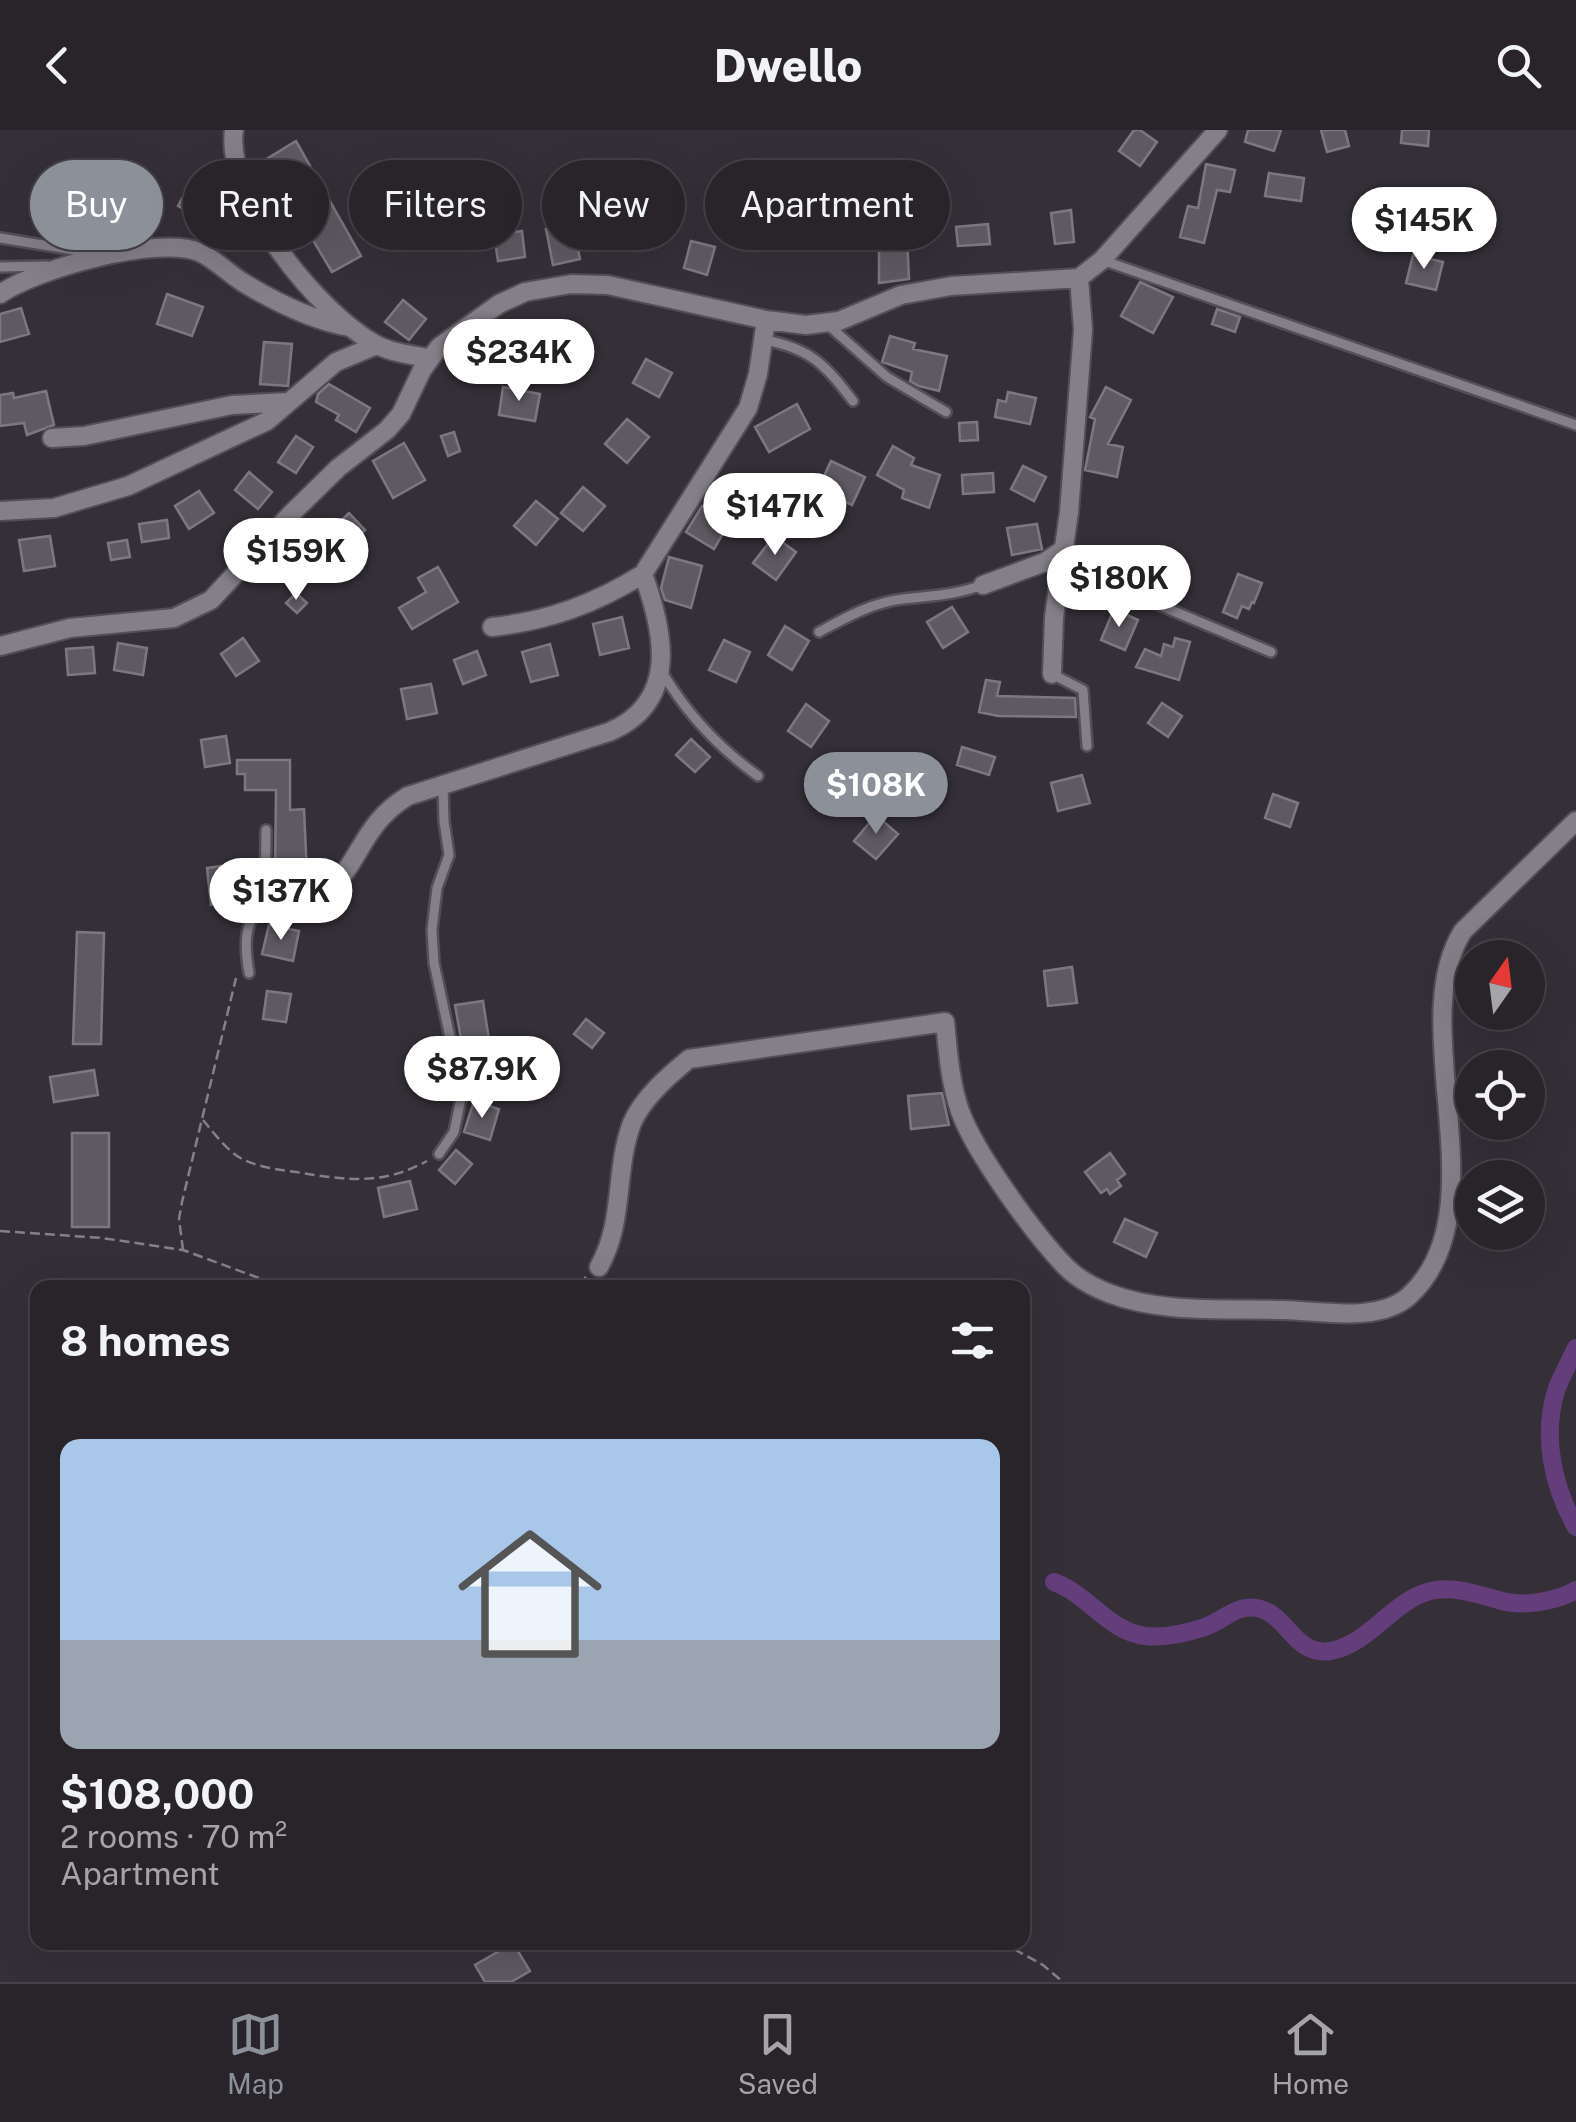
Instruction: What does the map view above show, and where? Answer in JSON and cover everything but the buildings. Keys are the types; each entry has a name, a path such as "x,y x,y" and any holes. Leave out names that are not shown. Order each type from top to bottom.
{"street":[{"path":"234,130 233,159 250,202 300,277 350,327 377,345 429,358"},
{"path":"0,646 70,628 174,618 211,600 338,468 387,430 401,414 429,358 451,336 499,304 547,286 572,284 626,288 766,320 806,325 839,321 901,295 951,286 1079,278 1102,260 1218,130"},
{"path":"0,294 64,266 104,255 182,248 200,252 281,304 327,323 350,327"},
{"path":"1052,674 1083,330 1079,278"},
{"path":"492,627 570,612 642,574 740,422 754,389 766,320"},
{"path":"0,511 54,508 128,486 257,426 336,362 377,345"},
{"path":"52,438 84,436 232,405 288,402"},
{"path":"983,585 1045,562 1064,550"},
{"path":"266,906 302,902 339,882 379,818 408,796 625,725 649,699 661,670 660,626 642,574"},
{"path":"599,1267 616,1228 626,1145 634,1120 668,1076 688,1059 945,1022 952,1086 978,1149 1068,1270 1090,1286 1116,1296 1169,1306 1333,1312 1388,1308 1408,1298 1432,1266 1449,1204 1452,1173 1443,1015 1444,986 1453,946 1463,931 1576,821"}],"lane":[{"path":"0,238 104,255"},
{"path":"1102,260 1576,425"},
{"path":"0,267 64,266"},
{"path":"825,323 887,377 946,412"},
{"path":"763,340 798,348 816,358 854,401"},
{"path":"1060,570 1137,595 1271,652"},
{"path":"819,632 876,605 902,598 950,596 983,585"},
{"path":"661,670 675,694 710,736 758,776"},
{"path":"1052,674 1083,690 1088,746"},
{"path":"439,1154 454,1132 462,1093 434,963 432,930 437,888 449,855 442,803 444,784"},
{"path":"249,973 246,946 251,917 266,906 266,830"}],"path":[{"path":"183,1250 179,1219 182,1202 240,964"},
{"path":"202,1119 242,1159 274,1169 353,1181 411,1170 439,1154"},
{"path":"0,1231 102,1238 183,1250 264,1280"},
{"path":"1016,1950 1063,1982"}],"waterway":[{"path":"1576,1348 1556,1391 1550,1426 1556,1479 1576,1527"},
{"path":"1054,1582 1132,1633 1183,1633 1253,1607 1270,1613 1300,1642 1318,1651 1330,1651 1358,1640 1407,1602 1435,1590 1520,1603 1550,1600 1576,1590"}]}
